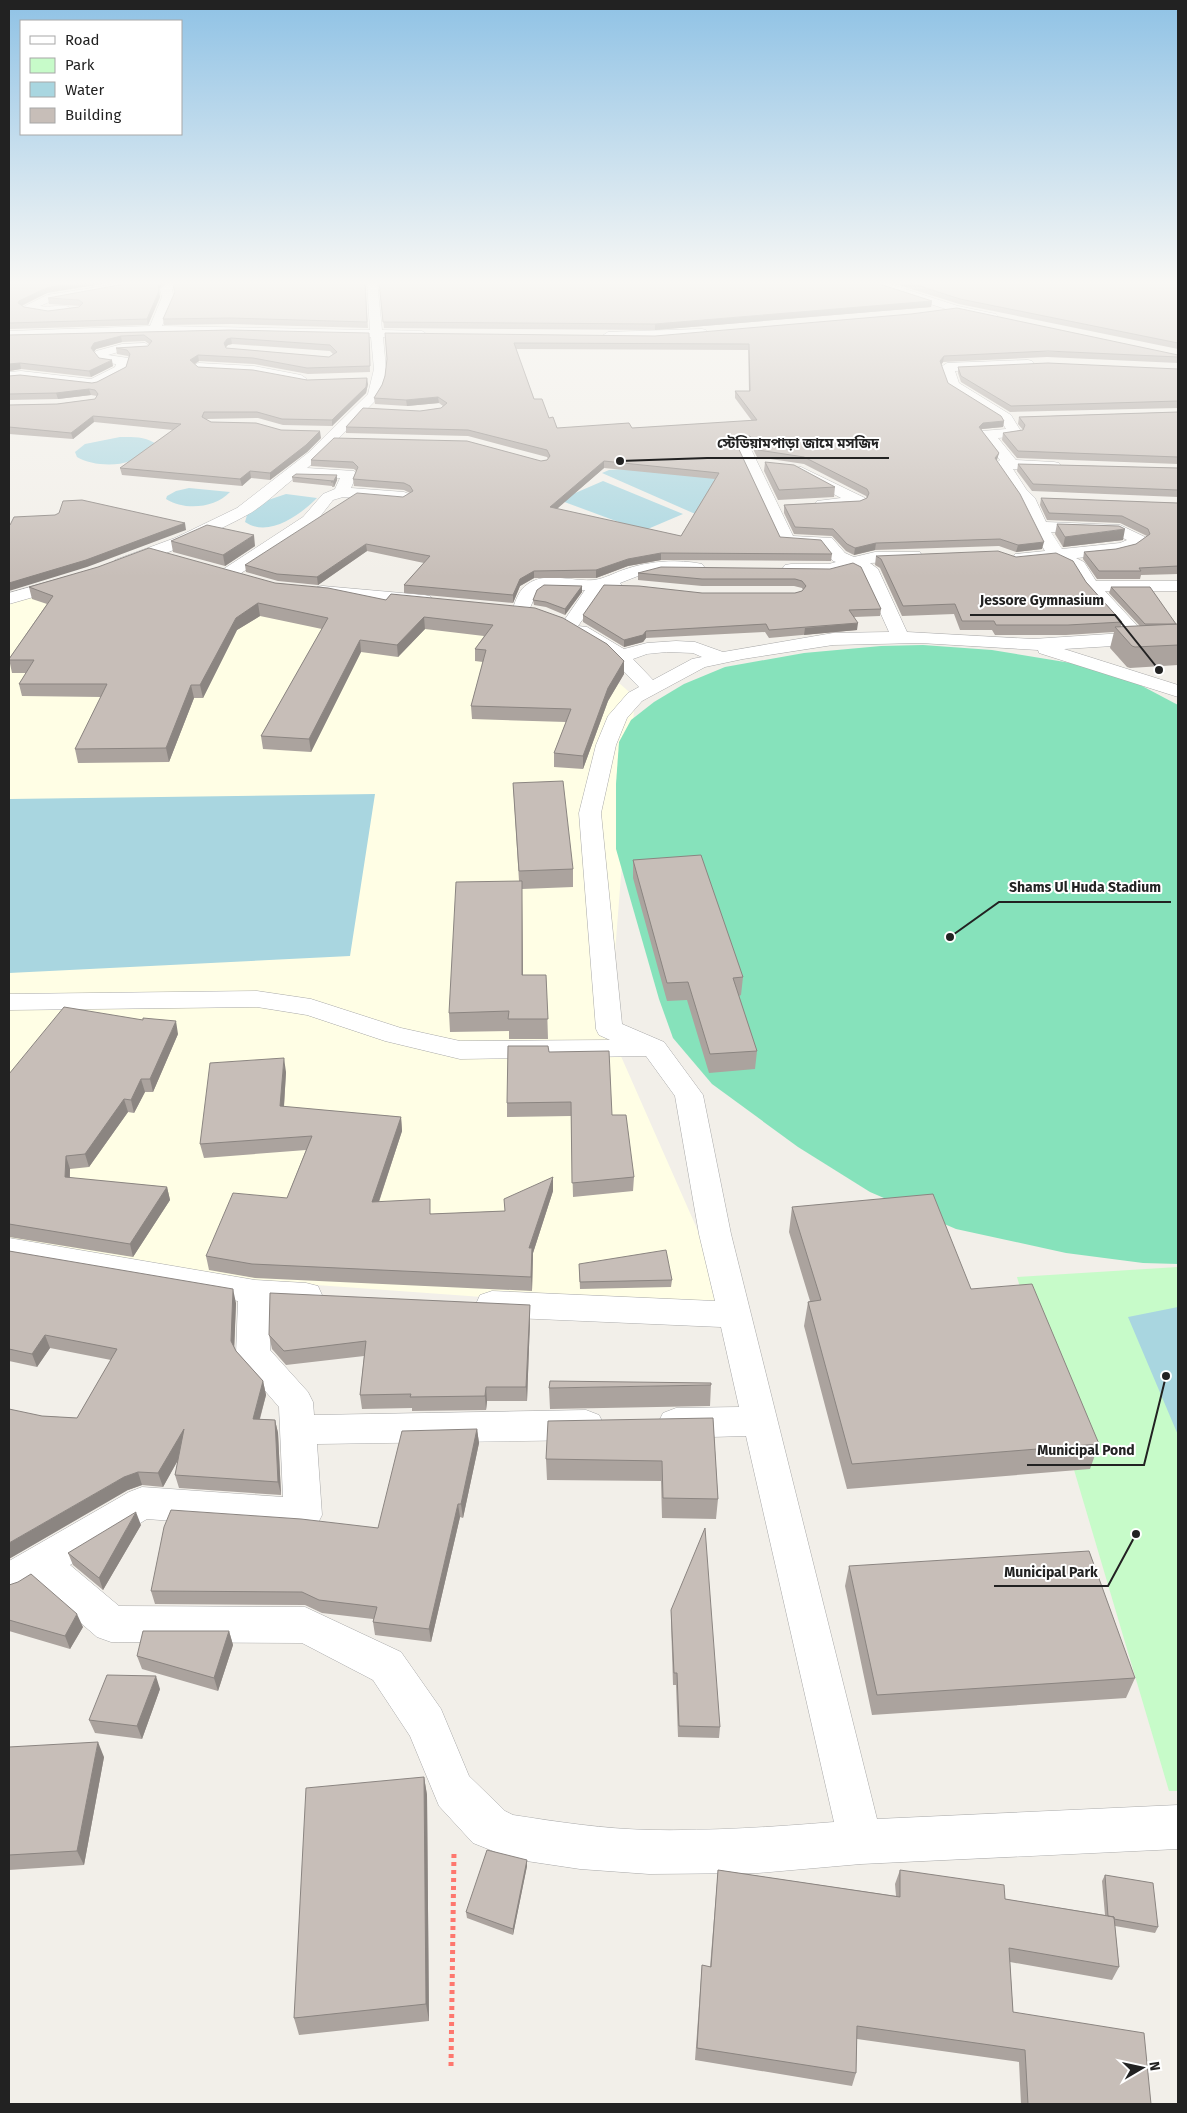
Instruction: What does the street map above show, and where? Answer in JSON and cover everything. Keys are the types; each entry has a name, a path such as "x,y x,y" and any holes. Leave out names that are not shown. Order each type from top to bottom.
{"street":[{"path":"25,387 44,380"},
{"path":"62,380 93,383 100,380"},
{"path":"306,380 318,380"},
{"path":"109,568 181,541 243,511 312,456 374,395 373,380"},
{"path":"952,380 954,385 1006,418 1015,433 987,434 1012,465"},
{"path":"359,409 378,410"},
{"path":"1006,418 1025,418"},
{"path":"743,447 787,541 826,541 838,557 869,569 900,637"},
{"path":"750,464 770,466"},
{"path":"1070,466 1002,464 1020,492 1027,498 1048,543 1057,554 1078,566 1092,586 1138,638"},
{"path":"789,468 798,469 859,501 810,505"},
{"path":"287,476 343,488 404,496"},
{"path":"228,574 309,520 328,497 343,488"},
{"path":"1027,498 1046,498"},
{"path":"771,507 791,506"},
{"path":"1006,556 1014,559 1124,548 1139,540 1120,530 1041,527"},
{"path":"150,552 176,560"},
{"path":"770,569 828,569 875,557 932,555"},
{"path":"555,619 598,585 634,572 661,567 705,573"},
{"path":"210,569 252,581"},
{"path":"9,599 85,576"},
{"path":"521,611 528,591 541,584 648,587"},
{"path":"1092,586 1178,586"},
{"path":"305,590 436,602"},
{"path":"502,609 521,611 555,619 615,651 650,688"},
{"path":"861,1842 715,1234 688,1094 654,1048 609,1029 590,813 606,745 618,716 635,697 650,688 699,663 784,646 833,639 900,637 1032,645 1178,637"},
{"path":"1032,645 1178,691"},
{"path":"621,657 637,649 695,648 721,658"},
{"path":"9,1002 257,1000 311,1007 395,1035 460,1050 654,1048"},
{"path":"9,1250 255,1292 334,1296"},
{"path":"255,1292 253,1354 296,1402 303,1515 142,1503 24,1572 110,1624 305,1625 387,1666 426,1723 454,1791 489,1827 512,1837 580,1847 649,1852 758,1851 861,1842 1178,1827"},
{"path":"461,1302 735,1316"},
{"path":"298,1430 760,1422"}],"path":[{"path":"451,2066 454,1791"}],"shaded area":[{"path":"116,565 539,613 635,697 609,1029 735,1315 9,1263 9,594"}],"green space":[{"path":"923,645 992,650 1083,665 1127,678 1178,705 1178,1264 1143,1263 1066,1253 956,1229 870,1192 798,1147 712,1084 673,1038 659,999 616,849 616,784 619,742 631,720 654,702 684,684 725,667 804,653 881,646"},
{"path":"1178,1267 1178,1791 1169,1791 1017,1277"}],"water":[{"path":"120,437 144,439 157,445 133,460 117,464 103,464 82,460 77,457 75,452 85,444"},
{"path":"655,467 714,468 743,535 602,473 609,470"},
{"path":"603,481 683,514 643,531 559,500"},
{"path":"189,488 230,492 216,502 200,506 182,505 166,499 167,496 176,491"},
{"path":"286,494 317,498 293,517 274,526 254,526 245,522 247,515 265,501"},
{"path":"375,794 350,956 9,973 9,799"},
{"path":"1178,1307 1178,1435 1128,1317"}],"building":[{"path":"9,380 97,382 102,380 367,380 366,387 332,420 282,419 257,412 204,412 202,417 211,422 256,423 281,430 320,431 306,445 270,473 250,471 240,479 120,468 181,424 93,416 71,433 9,427 9,405 57,404 95,399 98,394 95,390 89,389 56,393 9,394"},
{"path":"384,380 527,380 534,399 542,399 549,418 553,417 557,428 629,423 632,428 757,420 735,391 750,391 750,380 947,380 948,383 1001,416 1004,421 983,423 979,427 999,453 995,458 1020,494 1044,542 1018,545 1000,539 876,543 855,548 847,544 833,529 795,527 784,505 860,501 867,498 869,493 867,489 804,457 758,450 750,436 738,435 735,441 780,537 821,540 832,554 661,553 628,559 596,570 534,571 520,579 513,595 404,585 430,556 366,544 317,577 277,574 245,565 357,493 403,497 413,491 410,486 404,483 353,479 358,467 353,462 311,460 334,438 467,441 541,461 547,460 550,456 547,450 468,430 346,427 363,408 420,411 441,408 447,403 438,397 406,400 374,398","holes":["604,461 719,473 681,536 550,507"]},
{"path":"967,380 1178,380 1178,401 1011,406"},
{"path":"1178,412 1178,457 1018,451 1003,433 1023,430 1025,425 1019,417"},
{"path":"765,462 794,465 835,487 779,490"},
{"path":"1018,464 1178,468 1178,490 1033,484"},
{"path":"296,474 337,475 333,482 331,482 333,481 292,477"},
{"path":"1041,498 1178,503 1178,566 1139,568 1141,571 1099,571 1084,552 1116,549 1136,544 1150,534 1148,529 1122,516 1049,513"},
{"path":"82,500 185,523 86,560 9,583 9,525 14,517 55,515 59,513 63,501"},
{"path":"1057,524 1119,526 1125,529 1065,537"},
{"path":"207,525 254,535 223,555 171,541"},
{"path":"149,548 275,583 328,588 386,600 391,594 535,608 563,618 607,644 624,661 608,688 583,756 554,753 571,709 471,706 486,650 475,649 493,625 424,617 397,645 360,640 309,739 261,736 328,618 258,603 236,618 200,685 191,685 166,748 75,749 107,684 19,684 34,660 9,659 53,596 29,587 98,567"},
{"path":"998,551 1016,557 1056,553 1073,561 1086,582 1122,622 1068,625 996,625 994,621 962,621 955,604 903,606 881,559 876,556"},
{"path":"853,563 861,567 881,609 849,610 858,623 769,630 766,624 646,631 643,635 624,640 583,615 604,585 639,586 702,593 795,593 802,591 806,586 802,581 795,579 702,579 638,573 661,567 830,569"},
{"path":"544,585 582,586 565,609 546,602 533,600 537,590"},
{"path":"1111,587 1150,587 1176,624 1145,624"},
{"path":"1178,624 1178,645 1135,647 1115,627"},
{"path":"563,781 573,869 519,871 513,783"},
{"path":"701,855 743,977 733,978 757,1051 710,1054 688,982 667,983 633,860"},
{"path":"522,881 522,975 546,975 548,1019 508,1019 509,1011 449,1013 456,882"},
{"path":"64,1007 143,1020 143,1018 176,1021 150,1079 141,1079 131,1100 124,1099 85,1154 66,1156 65,1177 167,1187 130,1244 9,1224 9,1074"},
{"path":"508,1046 548,1046 549,1052 609,1051 612,1115 626,1115 634,1177 572,1183 571,1102 507,1103"},
{"path":"284,1058 280,1106 401,1117 372,1202 430,1199 430,1214 505,1211 504,1199 553,1177 529,1248 532,1248 531,1277 252,1264 206,1256 233,1193 287,1198 312,1136 200,1144 210,1063"},
{"path":"933,1194 971,1289 1032,1284 1099,1444 852,1464 808,1302 821,1300 792,1207"},
{"path":"666,1250 672,1280 580,1282 579,1264"},
{"path":"9,1251 233,1289 231,1341 236,1351 263,1381 253,1419 275,1420 278,1482 175,1475 184,1429 158,1473 138,1472 124,1477 9,1543 9,1409 42,1416 77,1418 117,1349 45,1335 32,1354 9,1349"},
{"path":"270,1293 530,1305 526,1387 486,1387 485,1396 410,1397 411,1394 360,1395 366,1341 284,1351 269,1335"},
{"path":"550,1381 711,1383 711,1385 549,1388"},
{"path":"713,1418 718,1499 663,1498 662,1461 546,1459 548,1421"},
{"path":"477,1429 461,1504 458,1504 429,1629 373,1622 377,1607 319,1600 302,1592 151,1591 164,1527 171,1510 301,1519 378,1528 402,1431"},
{"path":"136,1512 99,1578 68,1553"},
{"path":"705,1528 720,1727 679,1726 677,1673 674,1673 671,1610"},
{"path":"1089,1551 1135,1678 877,1695 849,1566"},
{"path":"31,1574 77,1614 65,1636 9,1620 9,1585"},
{"path":"143,1631 229,1631 214,1678 137,1656"},
{"path":"107,1675 156,1676 137,1726 89,1720"},
{"path":"98,1742 77,1851 9,1855 9,1747"},
{"path":"424,1777 426,2004 294,2018 306,1788"},
{"path":"487,1850 527,1860 513,1929 466,1912"},
{"path":"718,1870 900,1897 900,1870 1004,1885 1005,1899 1114,1917 1119,1967 1009,1948 1013,2012 1144,2033 1151,2104 1028,2104 1025,2050 857,2026 856,2073 697,2048 702,1965 711,1967"},
{"path":"1105,1875 1153,1883 1158,1927 1114,1919 1114,1917 1108,1916"}],"place":[{"name":"স্টেডিয়ামপাড়া জামে মসজিদ","path":"620,461"},
{"name":"Jessore Gymnasium","path":"1159,670"},
{"name":"Shams Ul Huda Stadium","path":"950,937"},
{"name":"Municipal Pond","path":"1166,1376"},
{"name":"Municipal Park","path":"1136,1534"}]}
